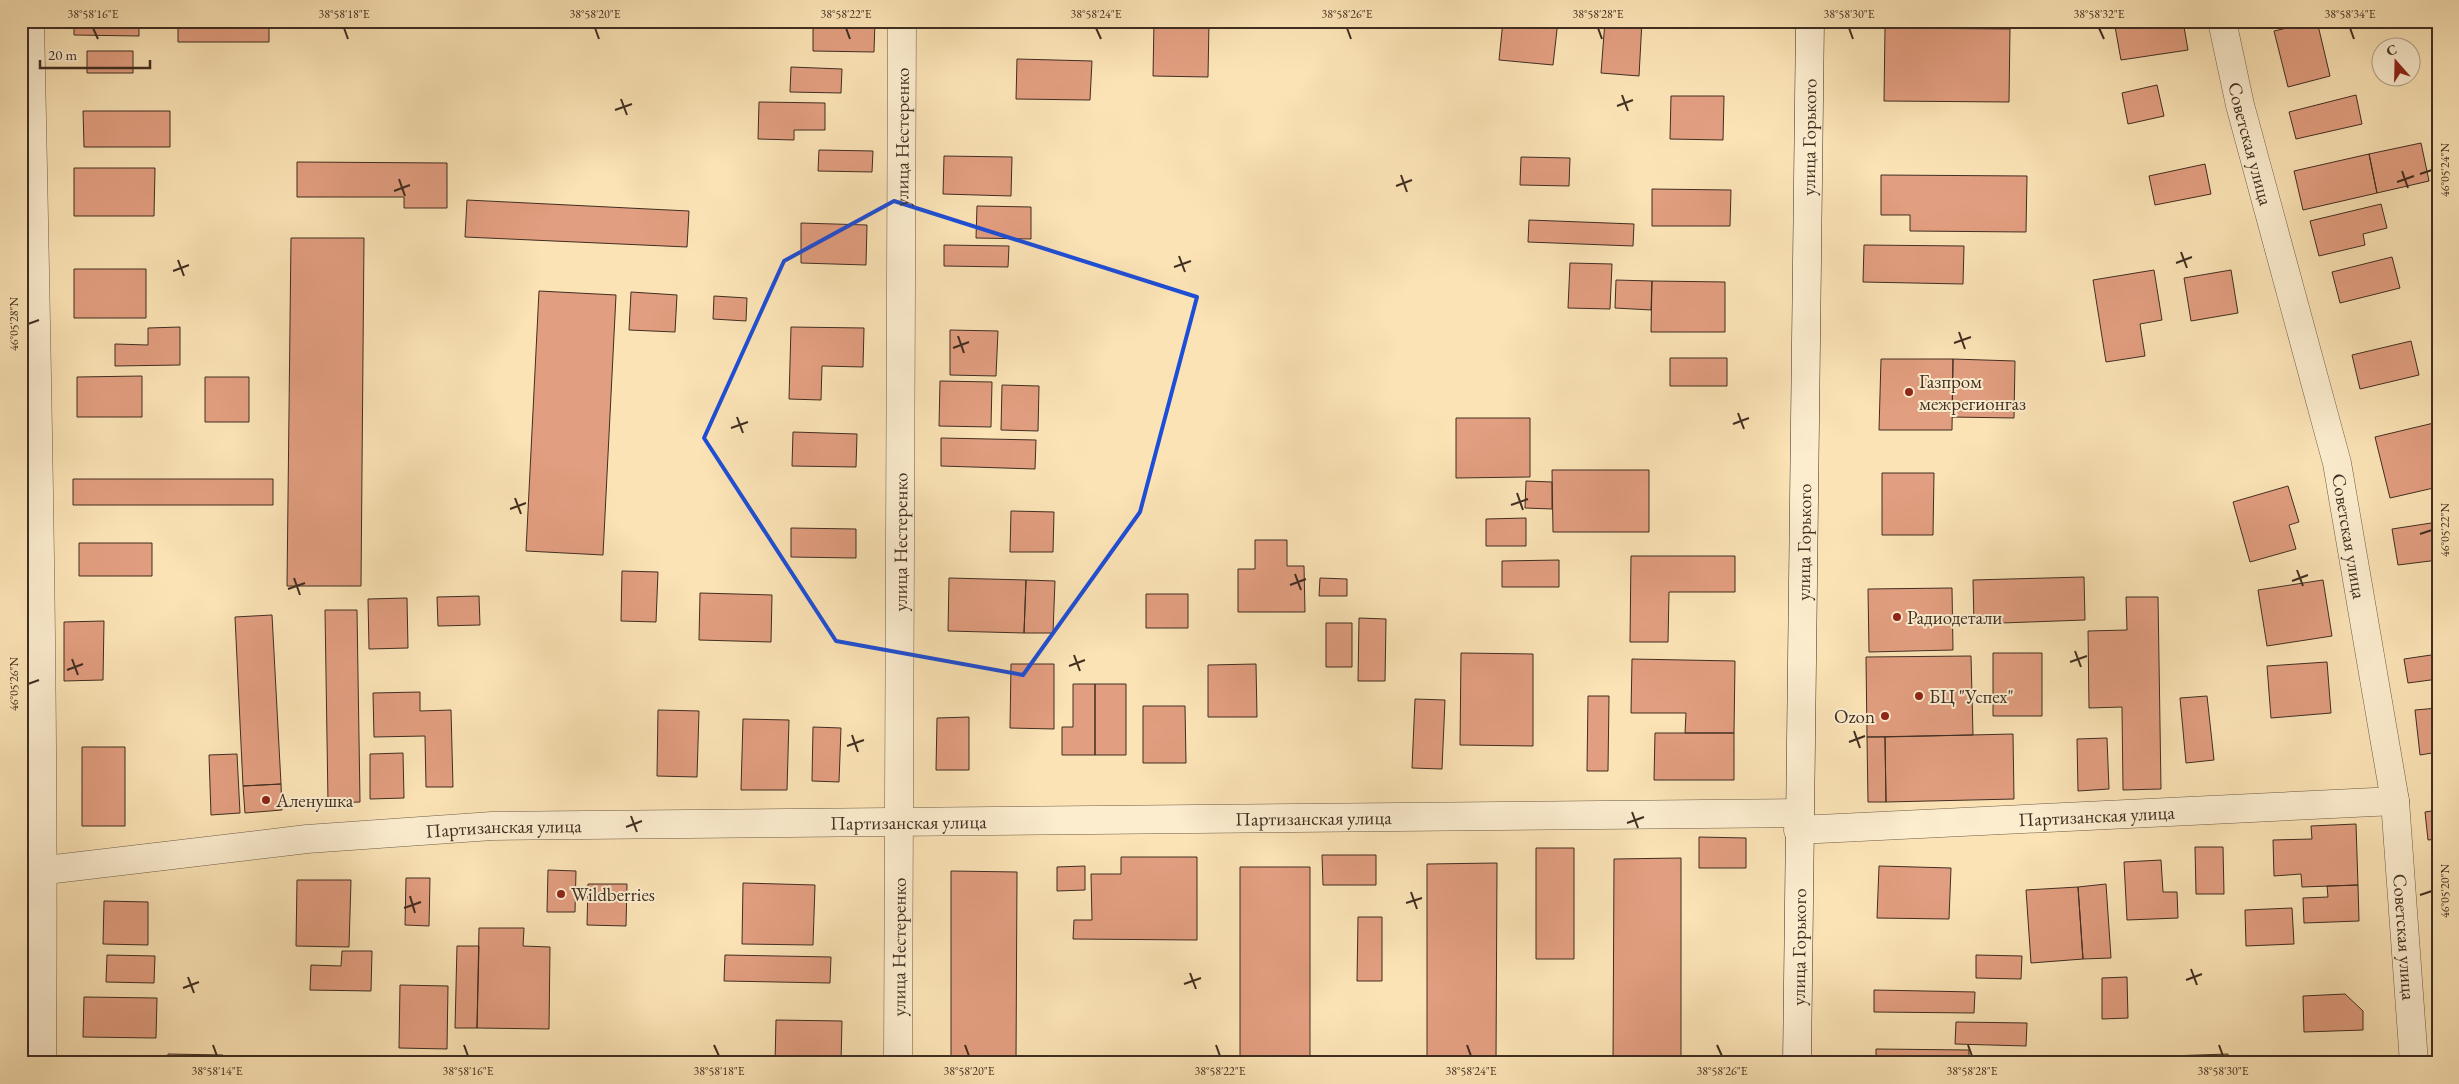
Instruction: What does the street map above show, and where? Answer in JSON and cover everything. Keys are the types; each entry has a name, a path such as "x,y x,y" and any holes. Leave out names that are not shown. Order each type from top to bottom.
{"street":[{"path":"30,21 40,517 32,871 42,1063"},
{"name":"улица Нестеренко","path":"898,1063 902,21"},
{"name":"улица Горького","path":"1797,1063 1810,21"},
{"name":"Советская улица","path":"2222,21 2240,105 2337,463 2395,801 2414,1063"},
{"name":"Партизанская улица","path":"32,871 307,839 492,826 1799,821 2395,801"}],"highlighted area":[{"path":"894,201 1197,297 1140,512 1023,675 836,641 704,438 784,261"}],"building":[{"path":"74,21 139,21 139,36 74,35"},
{"path":"178,21 269,21 269,42 178,42"},
{"path":"813,21 875,21 874,52 813,51"},
{"path":"1154,21 1209,21 1208,77 1153,76"},
{"path":"1503,21 1558,21 1553,65 1499,60"},
{"path":"1605,21 1642,21 1639,76 1601,73"},
{"path":"2114,21 2183,21 2188,50 2121,60"},
{"path":"2317,21 2330,76 2288,87 2274,31"},
{"path":"1885,28 2010,29 2009,102 1884,101"},
{"path":"87,51 133,51 133,73 87,73"},
{"path":"1017,59 1092,61 1090,100 1016,99"},
{"path":"791,67 842,69 841,93 790,92"},
{"path":"2157,85 2164,116 2128,124 2122,93"},
{"path":"2356,95 2362,124 2296,139 2289,112"},
{"path":"1671,96 1724,96 1723,140 1670,139"},
{"path":"759,102 825,103 825,130 794,130 794,140 758,139"},
{"path":"83,111 170,111 170,147 84,147"},
{"path":"2421,143 2429,181 2377,193 2369,154"},
{"path":"819,150 873,151 872,172 818,171"},
{"path":"2369,154 2377,193 2303,210 2294,171"},
{"path":"944,156 1012,157 1011,196 943,194"},
{"path":"1521,157 1570,158 1569,186 1520,185"},
{"path":"297,162 447,163 447,208 404,208 404,197 297,197"},
{"path":"2205,164 2211,194 2155,205 2149,176"},
{"path":"74,168 155,168 154,216 74,216"},
{"path":"1881,175 2027,176 2026,232 1910,231 1910,215 1881,215"},
{"path":"1652,189 1731,190 1730,226 1652,226"},
{"path":"467,200 689,211 687,247 465,237"},
{"path":"2381,204 2387,228 2363,234 2365,245 2319,256 2310,221"},
{"path":"977,206 1031,207 1031,239 976,238"},
{"path":"1529,220 1634,224 1633,246 1528,242"},
{"path":"801,223 867,225 866,265 801,263"},
{"path":"291,238 364,238 361,586 287,586"},
{"path":"944,245 1009,246 1008,267 944,266"},
{"path":"1864,245 1964,246 1963,284 1863,282"},
{"path":"2392,257 2400,288 2340,303 2332,272"},
{"path":"1570,263 1612,264 1610,309 1568,308"},
{"path":"74,269 146,269 146,318 74,318"},
{"path":"2154,270 2162,320 2140,324 2145,356 2106,362 2093,280"},
{"path":"2231,270 2238,313 2191,321 2184,278"},
{"path":"1616,280 1652,281 1651,310 1615,308"},
{"path":"1652,281 1725,282 1725,332 1651,332"},
{"path":"539,291 616,295 603,555 526,551"},
{"path":"631,292 677,295 675,332 629,330"},
{"path":"714,296 747,298 746,321 713,319"},
{"path":"180,327 180,365 115,366 115,344 148,345 148,328"},
{"path":"791,327 864,328 863,367 822,366 821,400 789,399"},
{"path":"950,330 998,331 996,376 950,375"},
{"path":"2411,341 2419,375 2360,389 2352,355"},
{"path":"1670,358 1727,358 1727,386 1670,386"},
{"path":"1881,359 1953,359 1952,430 1879,430"},
{"path":"1953,359 2015,361 2014,418 1952,417"},
{"path":"142,376 142,417 77,417 77,377"},
{"path":"205,377 249,377 249,422 205,422"},
{"path":"940,381 992,382 991,427 939,426"},
{"path":"1002,385 1039,386 1038,431 1001,430"},
{"path":"1456,418 1530,418 1530,477 1456,478"},
{"path":"2438,422 2438,487 2390,498 2375,437"},
{"path":"793,432 857,434 856,467 792,466"},
{"path":"941,438 1036,440 1035,469 941,466"},
{"path":"1552,470 1649,470 1649,532 1553,532"},
{"path":"1882,473 1934,473 1933,535 1882,535"},
{"path":"73,479 273,479 273,505 73,505"},
{"path":"1526,481 1552,482 1552,509 1525,508"},
{"path":"2288,486 2299,522 2289,525 2296,549 2250,562 2233,502"},
{"path":"1011,511 1054,512 1053,552 1010,552"},
{"path":"1526,518 1526,546 1486,546 1486,519"},
{"path":"2438,522 2438,560 2398,565 2392,529"},
{"path":"791,528 856,529 856,558 791,557"},
{"path":"1255,540 1287,540 1287,566 1304,566 1305,612 1238,612 1238,569 1255,569"},
{"path":"79,543 152,543 152,576 79,576"},
{"path":"1631,556 1735,556 1735,592 1669,592 1668,642 1630,642"},
{"path":"1559,560 1559,587 1502,587 1502,561"},
{"path":"622,571 658,572 656,622 621,621"},
{"path":"2084,577 2085,620 1974,624 1973,580"},
{"path":"949,578 1026,580 1024,633 948,631"},
{"path":"1320,578 1347,579 1347,596 1319,596"},
{"path":"1026,580 1055,581 1053,633 1024,633"},
{"path":"2323,580 2332,636 2267,646 2258,590"},
{"path":"1952,588 1953,650 1869,652 1868,589"},
{"path":"700,593 772,595 771,642 699,640"},
{"path":"1146,594 1188,594 1188,628 1146,628"},
{"path":"479,596 480,625 438,626 437,597"},
{"path":"2126,597 2158,597 2161,789 2123,790 2122,707 2089,708 2088,631 2127,630"},
{"path":"407,598 408,648 369,649 368,599"},
{"path":"325,610 357,610 360,802 328,803"},
{"path":"272,615 281,784 243,786 235,617"},
{"path":"1359,618 1386,619 1385,681 1358,681"},
{"path":"104,621 103,680 64,681 64,622"},
{"path":"1326,623 1352,623 1352,667 1326,667"},
{"path":"1461,653 1533,654 1533,746 1460,745"},
{"path":"1993,653 2042,653 2042,716 1993,716"},
{"path":"2438,654 2438,679 2408,683 2404,659"},
{"name":"БЦ \"Успех\"","path":"1971,656 1973,735 1867,737 1866,657"},
{"path":"1632,659 1735,661 1734,733 1685,733 1686,713 1631,713"},
{"path":"2327,662 2331,713 2271,718 2267,666"},
{"path":"1011,664 1054,664 1054,729 1010,728"},
{"path":"1256,664 1257,717 1208,717 1208,665"},
{"path":"1073,684 1095,684 1095,755 1062,755 1062,727 1073,727"},
{"path":"1095,684 1126,684 1126,755 1095,755"},
{"path":"420,692 420,711 451,710 453,787 426,787 425,736 374,737 373,693"},
{"path":"1588,696 1609,696 1608,771 1587,771"},
{"path":"2207,696 2214,760 2186,763 2180,698"},
{"path":"1415,699 1445,700 1442,769 1412,768"},
{"path":"1143,706 1185,706 1186,763 1143,763"},
{"path":"2438,708 2438,752 2420,755 2415,710"},
{"path":"658,710 699,711 697,777 657,776"},
{"path":"969,717 969,770 936,770 937,718"},
{"path":"743,719 789,720 787,790 741,790"},
{"path":"813,727 841,728 839,782 812,781"},
{"path":"1655,733 1734,733 1734,780 1654,780"},
{"path":"2013,734 2014,799 1886,802 1885,737"},
{"path":"1867,737 1885,737 1886,802 1868,802"},
{"path":"2107,738 2109,789 2078,791 2077,739"},
{"path":"82,747 125,747 125,826 82,826"},
{"path":"403,753 404,798 370,799 370,754"},
{"path":"237,754 240,813 211,815 209,755"},
{"path":"281,784 282,810 245,813 243,786"},
{"path":"2438,810 2438,839 2428,840 2425,812"},
{"path":"2356,824 2358,885 2302,887 2301,874 2274,876 2273,840 2312,839 2311,826"},
{"path":"1699,837 1746,838 1746,868 1699,868"},
{"path":"2195,847 2223,847 2224,894 2196,894"},
{"path":"1536,848 1574,848 1574,959 1536,959"},
{"path":"1322,855 1376,855 1376,885 1323,885"},
{"path":"1121,857 1197,857 1197,940 1073,939 1074,920 1092,920 1091,874 1121,874"},
{"path":"1681,858 1681,1063 1613,1063 1614,859"},
{"path":"2161,860 2163,892 2177,892 2178,918 2127,920 2124,862"},
{"path":"1497,863 1496,1063 1427,1063 1427,864"},
{"path":"1085,866 1085,890 1057,891 1057,867"},
{"path":"1879,866 1951,868 1949,919 1877,918"},
{"path":"1240,867 1310,867 1310,1063 1240,1063"},
{"path":"548,870 576,871 575,912 547,912"},
{"path":"951,871 1017,872 1016,1063 951,1063"},
{"path":"406,878 430,878 429,926 405,925"},
{"path":"297,880 351,880 349,947 296,946"},
{"path":"743,883 815,885 813,945 742,944"},
{"path":"588,884 627,884 626,926 587,925"},
{"path":"2106,884 2111,958 2083,959 2078,887"},
{"path":"2358,885 2359,921 2304,923 2303,898 2328,897 2327,886"},
{"path":"2078,887 2083,959 2031,963 2026,890"},
{"path":"104,901 148,902 148,945 103,944"},
{"path":"2292,908 2294,944 2246,946 2245,910"},
{"path":"1358,917 1382,917 1382,981 1357,981"},
{"path":"479,928 524,928 523,946 550,947 549,1029 477,1028"},
{"path":"457,946 479,946 477,1028 455,1028"},
{"path":"342,951 372,951 371,991 310,990 311,965 341,966"},
{"path":"107,955 155,956 154,983 106,982"},
{"path":"725,955 831,957 830,983 724,981"},
{"path":"1976,955 2022,956 2021,979 1976,978"},
{"path":"2127,977 2128,1018 2102,1019 2102,978"},
{"path":"400,985 448,986 447,1049 399,1048"},
{"path":"1874,990 1975,992 1974,1013 1874,1012"},
{"path":"2345,994 2363,1011 2363,1030 2304,1032 2303,996"},
{"path":"84,997 157,998 156,1038 83,1037"},
{"path":"776,1020 842,1021 841,1063 775,1063"},
{"path":"1956,1022 2027,1023 2026,1046 1955,1044"},
{"path":"1876,1049 1969,1050 1969,1063 1876,1063"},
{"path":"168,1054 223,1055 223,1063 167,1063"},
{"path":"2228,1054 2229,1063 2141,1063 2140,1057"}],"place":[{"name":"Газпром межрегионгаз","path":"1909,392"},
{"name":"Радиодетали","path":"1897,617"},
{"name":"БЦ \"Успех\"","path":"1919,696"},
{"name":"Ozon","path":"1885,716"},
{"name":"Аленушка","path":"266,800"},
{"name":"Wildberries","path":"561,894"}]}
